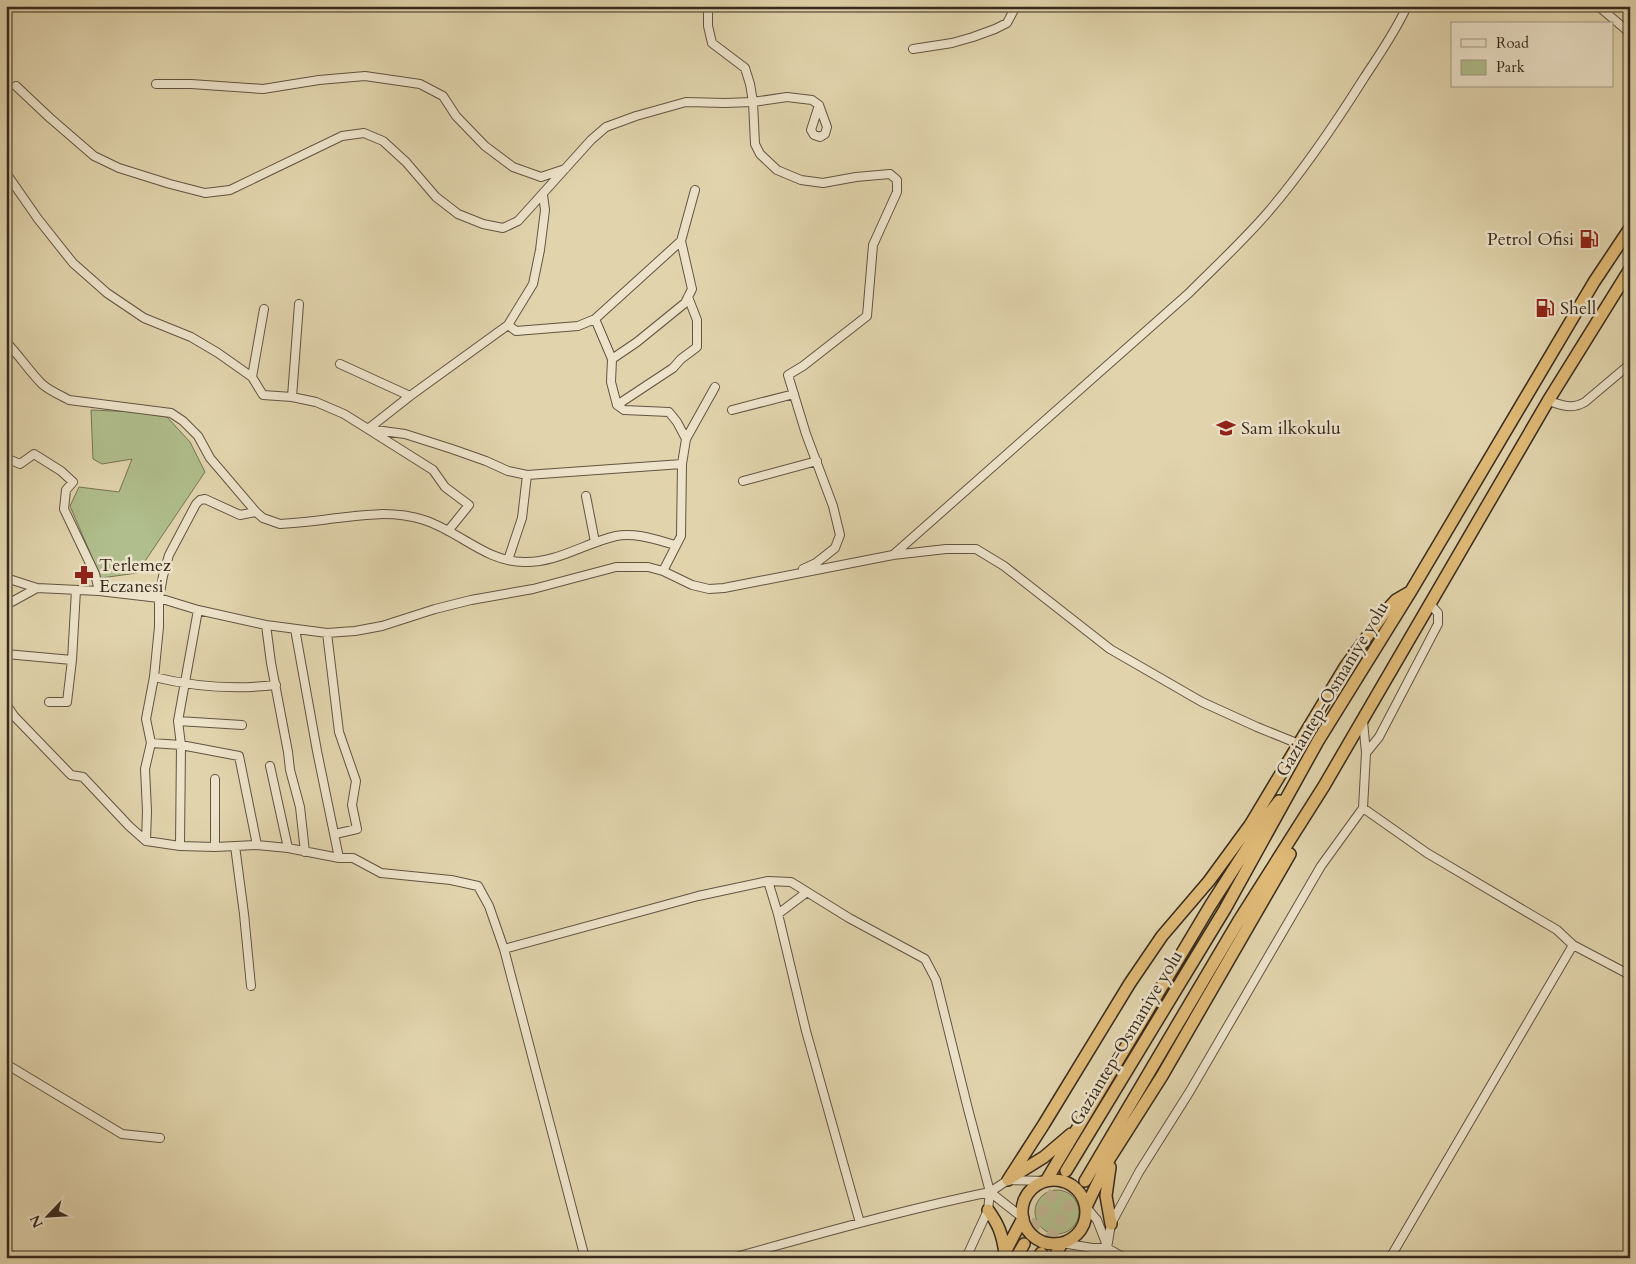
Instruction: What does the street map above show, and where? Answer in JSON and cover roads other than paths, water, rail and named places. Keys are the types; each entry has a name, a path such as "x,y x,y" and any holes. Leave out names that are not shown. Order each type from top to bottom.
{"highway":[{"name":"Gaziantep-Osmaniye yolu","path":"1066,1171 1224,909 1318,741 1411,591 1594,282 1630,228"},
{"name":"Gaziantep-Osmaniye yolu","path":"1084,1181 1238,922 1363,721 1548,401 1630,269"},
{"path":"1008,1180 1130,983 1162,936 1209,881 1256,817 1345,667 1385,612 1396,600 1411,591"},
{"path":"1046,1181 1210,906 1269,814 1298,778"},
{"path":"1086,1207 1083,1198 1071,1185 1055,1180 1046,1181 1029,1192 1023,1204 1023,1218 1030,1234 1045,1243 1062,1243 1081,1230 1086,1207 1112,1155 1162,1076 1271,884 1304,832 1324,786"},
{"path":"1008,1180 1044,1157 1078,1127"},
{"path":"1111,1224 1106,1196 1112,1155"},
{"path":"988,1210 998,1224 1003,1238 1003,1255"},
{"path":"1003,1255 1023,1218"},
{"path":"1054,1258 1062,1243"},
{"path":"1016,1258 1024,1244"}],"street":[{"path":"708,6 708,26 712,43 745,68 753,102 755,144 760,154 777,170 801,180 823,183 856,177 890,174 897,180 897,192 873,245 867,316 803,366 788,375 806,434 833,506 840,535 835,548 816,564 790,576"},
{"path":"913,50 973,37 1007,23 1016,6"},
{"path":"893,555 1189,293 1230,253 1269,211 1312,156 1366,75 1407,6"},
{"path":"1598,6 1630,33"},
{"path":"156,84 191,84 263,89 319,80 365,76 420,84 443,96 456,116 485,146 513,167 541,177 567,168"},
{"path":"16,86 94,156 119,168 170,184 205,192 230,190 342,136 364,133 383,141 406,162 436,198 458,214 483,224 503,228 518,221 591,140 606,127 636,116 686,102 753,102 787,97 812,100 819,105"},
{"path":"6,173 38,219 73,263 107,293 144,318 191,337 252,377 263,395 316,402 344,414 433,470 445,487 469,505 448,531"},
{"path":"612,359 637,342 685,303 692,289 681,241 695,190"},
{"path":"368,429 508,325 533,284 545,210 543,195"},
{"path":"508,325 516,331 578,326 595,319 681,241"},
{"path":"617,405 673,368 696,347 697,320 688,297"},
{"path":"292,398 299,304"},
{"path":"252,377 264,309"},
{"path":"595,319 612,359 612,382 617,405 624,410 669,412 686,439"},
{"path":"6,342 20,356 42,384 69,400 171,413 183,421 198,436 210,458 256,512 263,518 280,524 372,514 393,514 424,520 497,558 525,562 556,558 595,542 617,536 645,537 675,545"},
{"path":"340,364 410,396"},
{"path":"1548,401 1577,407 1630,364"},
{"path":"663,571 680,536 682,464 686,439 715,387"},
{"path":"732,410 794,394"},
{"path":"368,429 414,437 486,460 508,471 527,475 682,464"},
{"path":"6,458 20,464 34,454 61,471 73,482 66,490 64,509 95,574 99,591"},
{"path":"743,481 817,461"},
{"path":"508,560 522,518 527,475"},
{"path":"1630,490 1630,504"},
{"path":"586,496 595,542"},
{"path":"146,841 145,769 151,743 146,719 154,677 159,627 159,598 166,562 196,504 200,500 205,499 240,515 256,512"},
{"path":"6,578 37,588 99,591 159,598 198,610 266,625 327,633 355,631 382,626 444,606 487,596 533,589 616,566 648,567 663,571 692,585 709,589 790,576 893,555 946,549 976,549 1004,566 1110,649 1202,702 1299,744"},
{"path":"6,604 37,588"},
{"path":"49,702 67,702 72,660 76,590"},
{"path":"1366,753 1379,737 1438,624 1438,613 1430,604"},
{"path":"180,846 181,745 178,721 198,610"},
{"path":"266,625 277,702 290,770 300,808 305,852"},
{"path":"295,629 317,751 340,858"},
{"path":"327,633 339,732 356,781 352,805 357,829 335,834"},
{"path":"6,654 72,660"},
{"path":"154,677 184,684 246,689 276,685"},
{"path":"6,704 14,716 71,775 83,777 128,826 146,841 180,846 257,845 288,848 340,858 353,858 381,873 451,880 478,886 489,906 504,949 585,1258"},
{"path":"178,721 242,725"},
{"path":"1093,1258 1107,1248 1111,1224 1139,1172 1190,1091 1322,866 1363,808 1366,753 1363,721"},
{"path":"151,743 181,745 239,756 257,845"},
{"path":"270,766 288,848"},
{"path":"215,780 216,847"},
{"path":"1363,808 1427,853 1557,930 1573,944 1630,975"},
{"path":"235,846 251,986"},
{"path":"504,949 698,896 768,881 791,882 849,918 925,959 936,980 990,1192 988,1210 966,1258"},
{"path":"768,881 778,914 806,1031 860,1222"},
{"path":"778,914 807,892"},
{"path":"1390,1258 1573,944"},
{"path":"6,1064 122,1134 160,1138"},
{"path":"732,1258 860,1222 990,1192 1008,1180 1046,1181"},
{"path":"990,1192 1023,1218"},
{"path":"1086,1207 1097,1220 1107,1248"},
{"path":"1062,1243 1092,1248 1107,1248 1125,1258"}],"tunnel":[{"path":"1024,1244 1066,1171"},
{"path":"1041,1253 1085,1181"}],"place":[{"name":"Petrol Ofisi","path":"1589,239"},
{"name":"Shell","path":"1545,308"},
{"name":"Sam ilkokulu","path":"1226,428"},
{"name":"Terlemez Eczanesi","path":"84,575"}]}
